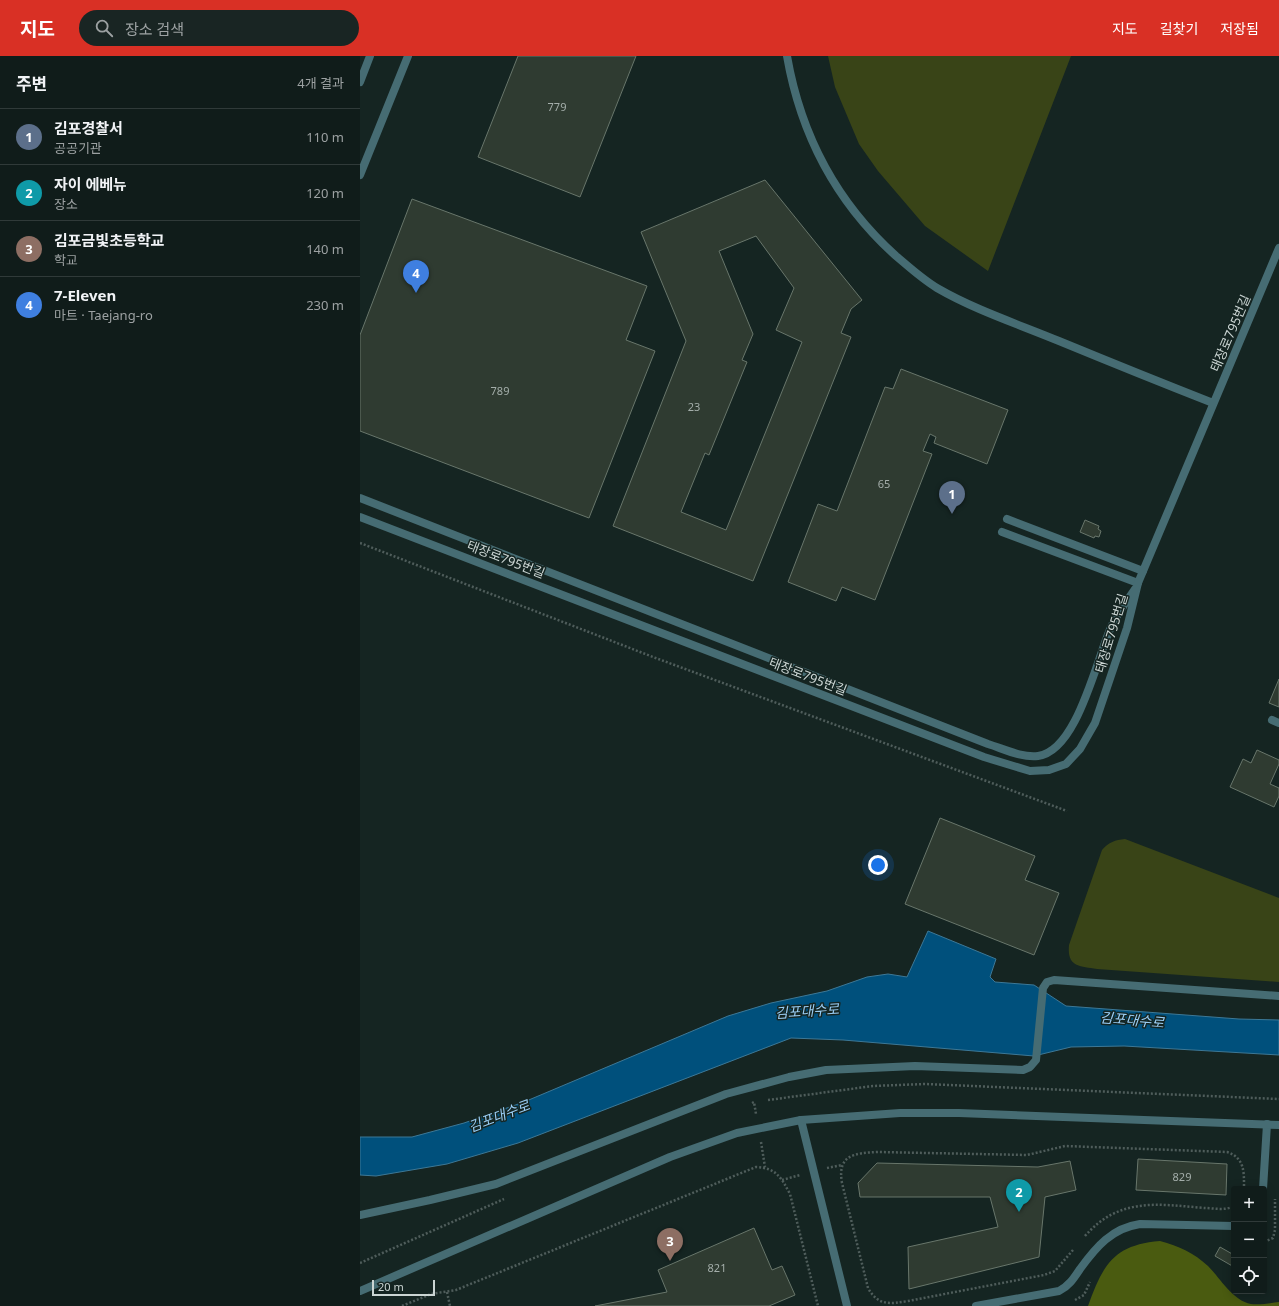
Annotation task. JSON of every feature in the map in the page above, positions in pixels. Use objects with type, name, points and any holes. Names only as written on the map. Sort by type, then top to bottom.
[{"type":"street","points":[[360,82],[370,56]]},
{"type":"street","points":[[360,175],[408,56]]},
{"type":"street","points":[[787,56],[792,89],[805,127],[821,163],[849,206],[882,243],[918,275],[936,288],[974,307],[1213,403]]},
{"type":"street","name":"태장로795번길","points":[[360,517],[984,757],[1030,772],[1048,770],[1066,764],[1080,749],[1095,723],[1127,628],[1138,584],[1143,571],[1279,248]]},
{"type":"street","name":"태장로795번길","points":[[360,498],[988,744],[1023,755],[1039,756],[1054,750],[1077,719],[1112,625],[1138,584]]},
{"type":"street","points":[[1007,519],[1143,571]]},
{"type":"street","points":[[1002,532],[1138,584]]},
{"type":"street","points":[[360,1215],[496,1184],[726,1094],[790,1077],[826,1070],[915,1066],[1022,1070],[1030,1067],[1036,1060],[1043,988],[1047,982],[1054,980],[1279,996]]},
{"type":"street","points":[[360,1291],[714,1140],[759,1128],[801,1120],[900,1113],[959,1113],[1279,1125]]},
{"type":"street","points":[[801,1120],[847,1306]]},
{"type":"street","points":[[1263,1186],[1267,1124]]},
{"type":"street","points":[[976,1306],[1059,1291],[1067,1287],[1092,1252],[1104,1239],[1128,1225],[1231,1226]]},
{"type":"path","points":[[360,543],[653,657],[1067,811]]},
{"type":"path","points":[[767,1100],[794,1095],[873,1086],[925,1084],[1279,1099]]},
{"type":"path","points":[[748,1104],[760,1101]]},
{"type":"path","points":[[754,1102],[765,1167]]},
{"type":"path","points":[[1074,1249],[1062,1264],[1054,1271],[1044,1275],[908,1301],[891,1303],[881,1302],[873,1296],[868,1288],[840,1174],[842,1165],[847,1158],[858,1153],[878,1152],[1027,1155],[1065,1146],[1227,1152],[1235,1154],[1242,1161],[1244,1186]]},
{"type":"path","points":[[402,1306],[431,1294],[456,1290],[744,1170],[756,1167],[765,1167],[775,1172],[782,1180],[790,1194],[818,1306]]},
{"type":"path","points":[[1267,1241],[1273,1238],[1275,1230],[1275,1195]]},
{"type":"path","points":[[360,1263],[509,1196]]},
{"type":"path","points":[[1084,1238],[1103,1218],[1120,1210],[1140,1205],[1159,1204],[1221,1209],[1231,1207]]},
{"type":"path","points":[[1069,1302],[1084,1295],[1091,1282]]},
{"type":"path","points":[[447,1292],[450,1306]]},
{"type":"green space","points":[[828,56],[1071,56],[988,271],[925,226],[878,171],[859,144],[835,87]]},
{"type":"green space","points":[[1125,839],[1279,898],[1279,982],[1097,969],[1080,966],[1072,961],[1070,958],[1069,945],[1102,850],[1112,842]]},
{"type":"green space","points":[[1160,1241],[1174,1245],[1192,1254],[1208,1266],[1231,1294],[1244,1302],[1251,1304],[1265,1304],[1279,1302],[1279,1306],[1088,1306],[1099,1279],[1105,1268],[1112,1260],[1131,1247],[1144,1243]]},
{"type":"water","name":"김포대수로","points":[[928,931],[996,959],[990,977],[995,982],[1034,985],[1066,1006],[1239,1019],[1279,1020],[1279,1055],[1124,1046],[1071,1047],[1034,1056],[843,1040],[791,1038],[518,1143],[447,1164],[376,1176],[360,1175],[360,1137],[412,1137],[464,1123],[524,1102],[728,1016],[771,1003],[827,991],[867,977],[888,974],[907,977]]},
{"type":"building","points":[[518,56],[636,56],[580,197],[478,157]]},
{"type":"building","points":[[765,180],[862,300],[851,309],[841,333],[851,337],[753,581],[613,526],[686,341],[641,232]],"holes":[[[756,236],[794,288],[776,330],[802,342],[726,530],[681,512],[705,453],[709,455],[747,362],[742,360],[753,334],[719,251]]]},
{"type":"building","points":[[412,199],[647,286],[626,340],[655,351],[589,518],[360,431],[360,335]]},
{"type":"building","points":[[901,369],[1008,410],[987,464],[934,443],[936,437],[930,434],[923,451],[932,454],[875,600],[842,587],[836,601],[788,582],[818,504],[837,511],[885,387],[893,389]]},
{"type":"building","points":[[1085,520],[1099,526],[1098,529],[1101,531],[1099,537],[1095,536],[1094,538],[1080,532]]},
{"type":"building","points":[[1279,679],[1279,707],[1269,703]]},
{"type":"building","points":[[1257,750],[1279,760],[1279,764],[1270,784],[1279,788],[1279,796],[1274,807],[1230,787],[1243,759],[1251,763]]},
{"type":"building","points":[[940,818],[1035,856],[1025,880],[1059,893],[1034,955],[905,904]]},
{"type":"building","points":[[1138,1159],[1227,1164],[1226,1195],[1136,1190]]},
{"type":"building","points":[[1070,1161],[1076,1190],[1045,1197],[1039,1257],[909,1289],[908,1247],[998,1227],[990,1197],[860,1197],[858,1183],[877,1163],[1038,1167]]},
{"type":"building","points":[[754,1228],[772,1270],[782,1266],[795,1295],[769,1306],[595,1306],[667,1292],[658,1270]]},
{"type":"building","points":[[1220,1247],[1231,1253],[1231,1265],[1215,1256]]},
{"type":"place","name":"7-Eleven","points":[[416,293]]},
{"type":"place","name":"김포경찰서","points":[[952,514]]},
{"type":"place","name":"자이 에베뉴","points":[[1019,1212]]},
{"type":"place","name":"김포금빛초등학교","points":[[670,1261]]}]
